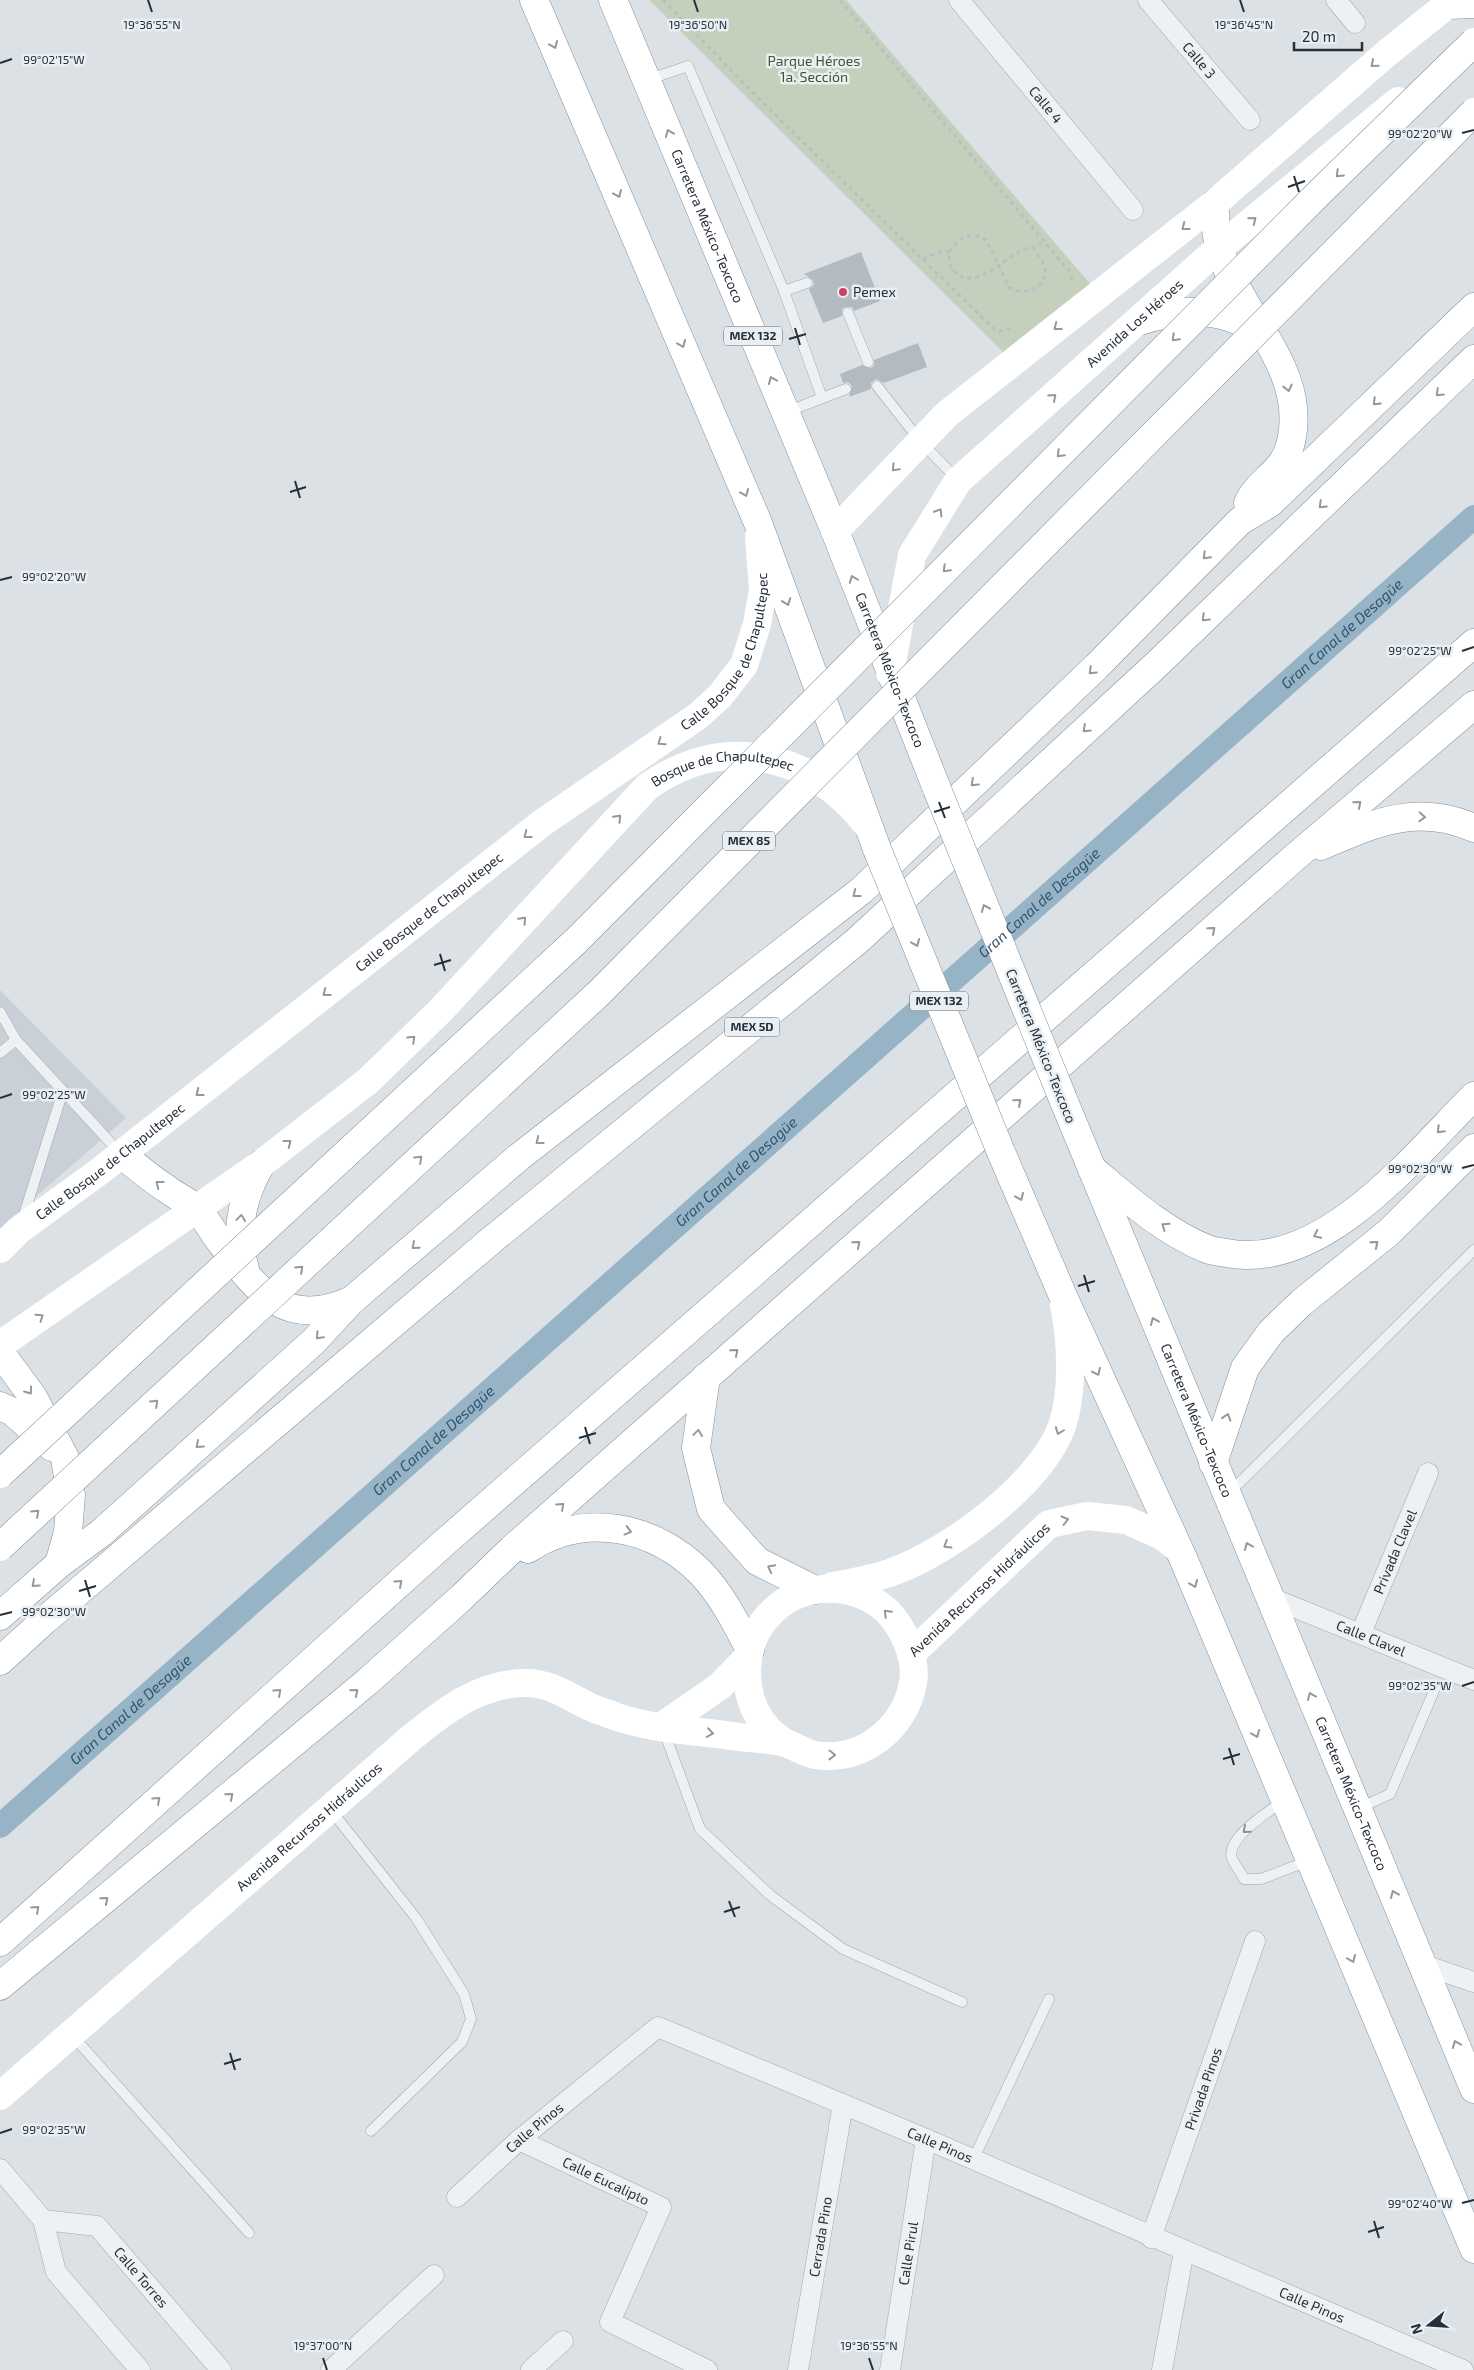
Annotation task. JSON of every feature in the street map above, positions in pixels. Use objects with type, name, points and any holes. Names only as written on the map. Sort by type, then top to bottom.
[{"type":"main road","name":"MEX 132","points":[[534,0],[758,523],[873,838],[1001,1152],[1063,1296]]},
{"type":"main road","name":"Carretera México-Texcoco","points":[[614,0],[834,531],[1090,1166],[1474,2089]]},
{"type":"main road","points":[[834,531],[947,414],[1215,203],[1387,53],[1450,2],[1474,4]]},
{"type":"main road","points":[[0,1474],[576,941],[1320,192],[1474,40]]},
{"type":"main road","name":"Avenida Los Héroes","points":[[890,673],[912,555],[958,481],[1140,321],[1219,248],[1474,40]]},
{"type":"main road","name":"MEX 85","points":[[0,1546],[599,993],[1474,112]]},
{"type":"main road","points":[[1215,203],[1219,248],[1226,268],[1279,358],[1285,375],[1292,411],[1292,431],[1289,450],[1281,464],[1252,493],[1240,521]]},
{"type":"main road","points":[[0,1616],[58,1564],[101,1533],[306,1349],[352,1300],[519,1157],[862,890],[1096,667],[1240,521],[1270,503],[1474,307]]},
{"type":"main road","points":[[1140,321],[1176,311],[1214,313],[1244,324],[1258,332],[1270,343]]},
{"type":"main road","name":"MEX 5D","points":[[0,1661],[52,1614],[488,1242],[857,942],[1156,665],[1474,359]]},
{"type":"main road","name":"Calle Bosque de Chapultepec","points":[[10,1240],[542,823],[698,716],[720,696],[744,665],[757,624],[763,590],[758,523]]},
{"type":"main road","points":[[0,1942],[445,1542],[1474,643]]},
{"type":"main road","points":[[0,1986],[367,1682],[461,1598],[512,1548],[1294,858],[1474,705]]},
{"type":"main road","name":"Bosque de Chapultepec","points":[[261,1164],[368,1081],[441,1010],[648,787],[681,766],[718,756],[756,757],[794,767],[812,775],[836,792],[857,812],[873,838]]},
{"type":"main road","points":[[1294,858],[1371,824],[1418,815],[1457,821],[1474,828]]},
{"type":"main road","points":[[1090,1166],[1170,1230],[1209,1250],[1249,1256],[1291,1248],[1332,1228],[1368,1202],[1474,1096]]},
{"type":"main road","points":[[1213,1463],[1245,1368],[1271,1332],[1301,1303],[1388,1233],[1474,1148]]},
{"type":"main road","points":[[121,1154],[196,1209],[250,1282],[273,1301],[300,1310],[327,1309],[352,1300]]},
{"type":"main road","points":[[250,1282],[241,1252],[241,1219],[244,1200],[261,1164]]},
{"type":"main road","points":[[0,1345],[261,1164]]},
{"type":"main road","points":[[1063,1296],[1178,1548],[1474,2249]]},
{"type":"main road","points":[[785,1743],[768,1729],[755,1709],[746,1682],[749,1654],[759,1628],[772,1611],[794,1596],[892,1573],[946,1546],[995,1510],[1038,1466],[1056,1440],[1065,1412],[1069,1345],[1063,1296]]},
{"type":"main road","points":[[0,1352],[33,1398],[65,1458],[71,1495],[68,1532],[58,1564]]},
{"type":"main road","points":[[706,1377],[696,1448],[711,1509],[757,1560],[818,1589],[845,1590],[868,1598],[888,1612],[903,1632],[911,1654]]},
{"type":"main road","points":[[0,1406],[13,1412],[65,1458]]},
{"type":"main road","name":"Avenida Recursos Hidráulicos","points":[[0,2096],[435,1718],[471,1696],[501,1685],[527,1682],[556,1689],[592,1708],[623,1719],[785,1743],[815,1755],[842,1755],[868,1747],[890,1731],[905,1708],[914,1681],[911,1654],[1049,1524],[1087,1516],[1107,1516],[1145,1527],[1162,1536],[1178,1548]]},
{"type":"main road","points":[[461,1598],[524,1552],[554,1534],[584,1527],[613,1528],[649,1538],[686,1560],[702,1574],[726,1604],[749,1654]]},
{"type":"main road","points":[[662,1726],[720,1686],[749,1654]]},
{"type":"main road","points":[[1410,2095],[1423,2104],[1437,2122],[1474,2203]]},
{"type":"street","name":"Calle 4","points":[[959,0],[1133,210]]},
{"type":"street","name":"Calle 3","points":[[1148,0],[1250,120]]},
{"type":"street","points":[[1336,0],[1355,23]]},
{"type":"street","name":"Privada Clavel","points":[[1361,1633],[1428,1472]]},
{"type":"street","name":"Calle Clavel","points":[[1269,1597],[1474,1680]]},
{"type":"street","name":"Privada Pinos","points":[[1151,2238],[1255,1941]]},
{"type":"street","points":[[1424,1965],[1474,1982]]},
{"type":"street","name":"Calle Pinos","points":[[458,2197],[520,2140],[658,2027],[926,2139],[1151,2238],[1463,2370]]},
{"type":"street","name":"Cerrada Pino","points":[[798,2370],[843,2104]]},
{"type":"street","name":"Calle Pirul","points":[[890,2370],[926,2139]]},
{"type":"street","name":"Calle Eucalipto","points":[[520,2140],[661,2207],[610,2322],[707,2370]]},
{"type":"street","points":[[0,2169],[43,2220],[56,2272],[140,2370]]},
{"type":"street","name":"Calle Torres","points":[[43,2220],[97,2226],[220,2370]]},
{"type":"street","points":[[1162,2370],[1188,2253]]},
{"type":"street","points":[[1169,2370],[1188,2253]]},
{"type":"street","points":[[331,2370],[434,2275]]},
{"type":"street","points":[[531,2370],[564,2341]]},
{"type":"lane","points":[[647,80],[688,66],[784,292],[822,398]]},
{"type":"lane","points":[[784,292],[807,283]]},
{"type":"lane","points":[[848,313],[868,362]]},
{"type":"lane","points":[[877,386],[921,442],[958,481]]},
{"type":"lane","points":[[785,412],[846,388]]},
{"type":"lane","points":[[0,1012],[16,1040],[121,1154]]},
{"type":"lane","points":[[0,1053],[16,1040]]},
{"type":"lane","points":[[10,1240],[63,1090]]},
{"type":"lane","points":[[1227,1495],[1474,1250]]},
{"type":"lane","points":[[1359,1809],[1390,1794],[1436,1686]]},
{"type":"lane","points":[[662,1726],[700,1828],[770,1895],[843,1949],[962,2002]]},
{"type":"lane","points":[[1284,1800],[1240,1834],[1232,1845],[1232,1858],[1244,1878],[1261,1880],[1310,1860]]},
{"type":"lane","points":[[330,1808],[416,1918],[464,1994],[471,2018],[462,2042],[371,2131]]},
{"type":"lane","points":[[973,2160],[1049,1999]]},
{"type":"lane","points":[[71,2033],[249,2233]]},
{"type":"path","points":[[663,0],[757,97],[994,329],[999,331],[1010,330],[1018,324]]},
{"type":"path","points":[[840,0],[1070,272],[1073,282],[1071,288]]},
{"type":"path","points":[[1034,249],[1043,263],[1045,272],[1042,282],[1035,290],[1025,293],[1016,292],[1009,287],[998,264],[986,240],[980,236],[961,238],[954,244],[949,260],[952,269],[958,275],[969,279],[978,277],[998,264],[1017,252],[1034,249],[1044,241]]},
{"type":"path","points":[[923,259],[940,252],[950,252]]},
{"type":"shaded area","points":[[0,990],[126,1118],[0,1228]]},
{"type":"green space","name":"Parque Héroes 1a. Sección","points":[[649,0],[846,0],[1092,286],[1005,354]]},
{"type":"building","name":"Pemex","points":[[861,252],[880,301],[854,311],[852,307],[846,307],[842,309],[842,316],[823,323],[809,289],[814,285],[813,280],[804,274]]},
{"type":"building","points":[[918,343],[927,367],[884,383],[876,379],[871,383],[871,389],[849,397],[852,386],[848,382],[843,383],[840,374],[862,365],[870,368],[874,366],[874,360]]},
{"type":"waterway","name":"Gran Canal de Desagüe","points":[[0,1826],[1474,517]]},
{"type":"place","name":"Pemex","points":[[843,292]]}]
